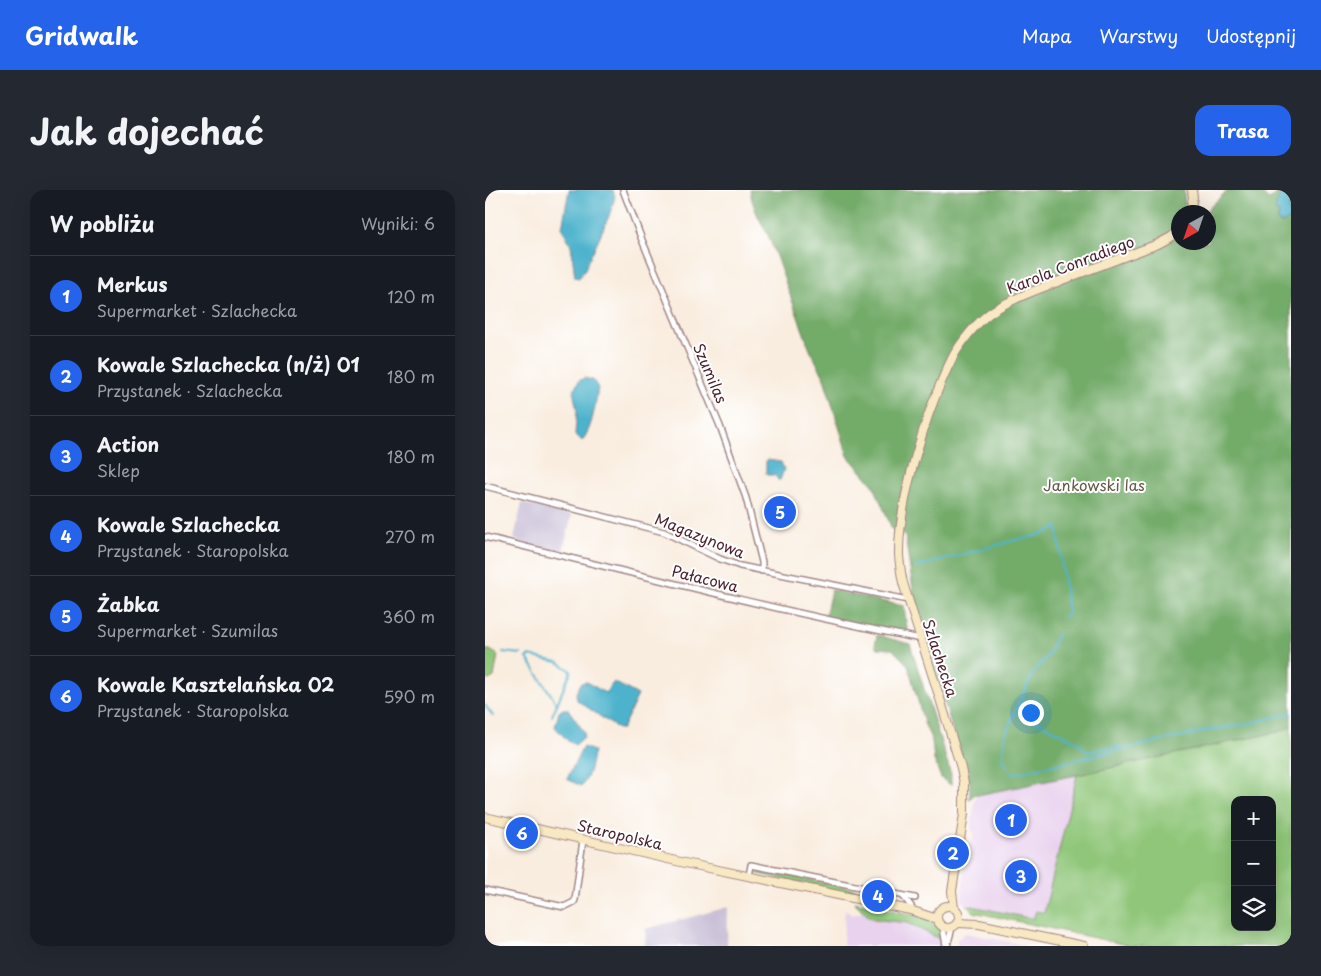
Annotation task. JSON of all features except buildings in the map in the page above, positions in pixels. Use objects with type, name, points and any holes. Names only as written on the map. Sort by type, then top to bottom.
[{"type":"street","name":"Szumilas","points":[[623,190],[720,426],[746,498],[763,562],[762,571]]},
{"type":"street","points":[[1192,190],[1192,205]]},
{"type":"street","name":"Karola Conradiego","points":[[922,434],[934,399],[949,365],[970,332],[985,317],[1023,295],[1158,244],[1171,237]]},
{"type":"street","name":"Szlachecka","points":[[922,434],[905,502],[900,538],[900,566],[908,600],[941,702],[964,784],[964,814],[952,892],[954,908]]},
{"type":"street","name":"Magazynowa","points":[[485,486],[665,532],[720,559],[740,566],[908,600]]},
{"type":"street","name":"Pałacowa","points":[[485,537],[767,606],[920,638]]},
{"type":"street","name":"Staropolska","points":[[485,816],[685,863],[910,910],[940,912]]},
{"type":"street","points":[[485,890],[567,906],[575,900],[583,840]]},
{"type":"street","points":[[749,876],[751,865],[915,898]]},
{"type":"street","name":"Szlachecka","points":[[940,912],[952,892]]},
{"type":"street","points":[[903,896],[911,906],[910,910]]},
{"type":"street","points":[[979,924],[955,926],[949,929],[943,927],[938,922],[940,912],[954,908],[959,914],[979,924],[1084,946]]},
{"type":"street","points":[[946,946],[959,914]]},
{"type":"street","points":[[943,927],[946,946]]},
{"type":"shaded area","points":[[522,503],[572,515],[562,554],[518,542],[514,538]]},
{"type":"shaded area","points":[[1077,775],[1044,913],[1034,919],[967,905],[961,899],[968,846],[972,842],[974,834],[971,829],[975,798],[978,795]]},
{"type":"shaded area","points":[[728,907],[727,946],[645,946],[646,929]]},
{"type":"shaded area","points":[[845,909],[852,915],[866,911],[920,923],[936,935],[940,946],[843,946]]},
{"type":"shaded area","points":[[966,933],[1029,946],[957,946],[957,939]]},
{"type":"green space","name":"Jankowski las","points":[[750,190],[1184,190],[1185,205],[1171,205],[1171,250],[1216,250],[1216,205],[1212,205],[1228,190],[1259,190],[1269,200],[1280,190],[1291,190],[1291,726],[1281,731],[1077,775],[978,795],[975,794],[969,800],[970,784],[917,616],[905,536],[892,529],[874,486],[848,456],[823,375],[810,350],[769,237]]},
{"type":"green space","points":[[831,590],[904,606],[909,636],[825,617]]},
{"type":"green space","points":[[877,635],[910,644],[951,774],[951,785],[941,778],[934,760],[932,741],[924,723],[908,665],[892,649],[877,648],[875,645]]},
{"type":"green space","points":[[485,650],[490,650],[498,655],[494,677],[489,680],[485,679]]},
{"type":"green space","points":[[1291,726],[1291,946],[1132,946],[974,912],[967,905],[1033,919],[1036,911],[1044,913],[1077,775],[1281,731]]},
{"type":"green space","points":[[755,868],[903,899],[908,905],[894,903],[882,897],[865,893],[852,894],[758,874],[754,871]]},
{"type":"green space","points":[[854,902],[928,919],[938,928],[942,946],[940,946],[938,938],[907,923],[874,919],[868,916]]},
{"type":"water","points":[[569,190],[613,190],[615,197],[609,216],[579,278],[575,277],[571,245],[562,228]]},
{"type":"water","points":[[1285,190],[1291,190],[1291,194],[1289,220],[1283,223],[1278,222],[1279,212],[1275,211],[1279,197]]},
{"type":"water","points":[[584,378],[593,380],[598,388],[591,423],[582,441],[575,434],[577,410],[573,391],[579,381]]},
{"type":"water","points":[[766,461],[781,462],[784,469],[780,480],[775,475],[767,475]]},
{"type":"water","points":[[587,682],[605,693],[614,682],[638,695],[622,729],[618,729],[577,700],[576,693],[581,683]]},
{"type":"water","points":[[563,709],[568,709],[584,732],[584,737],[575,745],[568,741],[555,727],[559,712]]},
{"type":"water","points":[[583,747],[594,751],[588,774],[581,786],[567,779]]},
{"type":"waterway","points":[[915,567],[1036,536],[1057,526],[1068,613],[1064,617]]},
{"type":"waterway","points":[[1007,766],[1002,758],[1006,732],[1033,673],[1048,655],[1058,634]]},
{"type":"waterway","points":[[503,652],[521,654]]},
{"type":"waterway","points":[[552,716],[571,671],[558,662],[529,656],[527,658],[557,704]]},
{"type":"waterway","points":[[485,705],[493,716]]},
{"type":"waterway","points":[[1018,708],[1029,717],[1079,743],[1087,752],[1118,746],[1121,750]]},
{"type":"waterway","points":[[1011,772],[1012,774],[1291,713]]},
{"type":"place","name":"Żabka","points":[[780,512]]},
{"type":"place","name":"Merkus","points":[[1011,820]]},
{"type":"place","name":"Kowale Kasztelańska 02","points":[[522,833]]},
{"type":"place","name":"Kowale Szlachecka (n/ż) 01","points":[[953,853]]},
{"type":"place","name":"Action","points":[[1021,876]]},
{"type":"place","name":"Kowale Szlachecka","points":[[878,896]]}]
